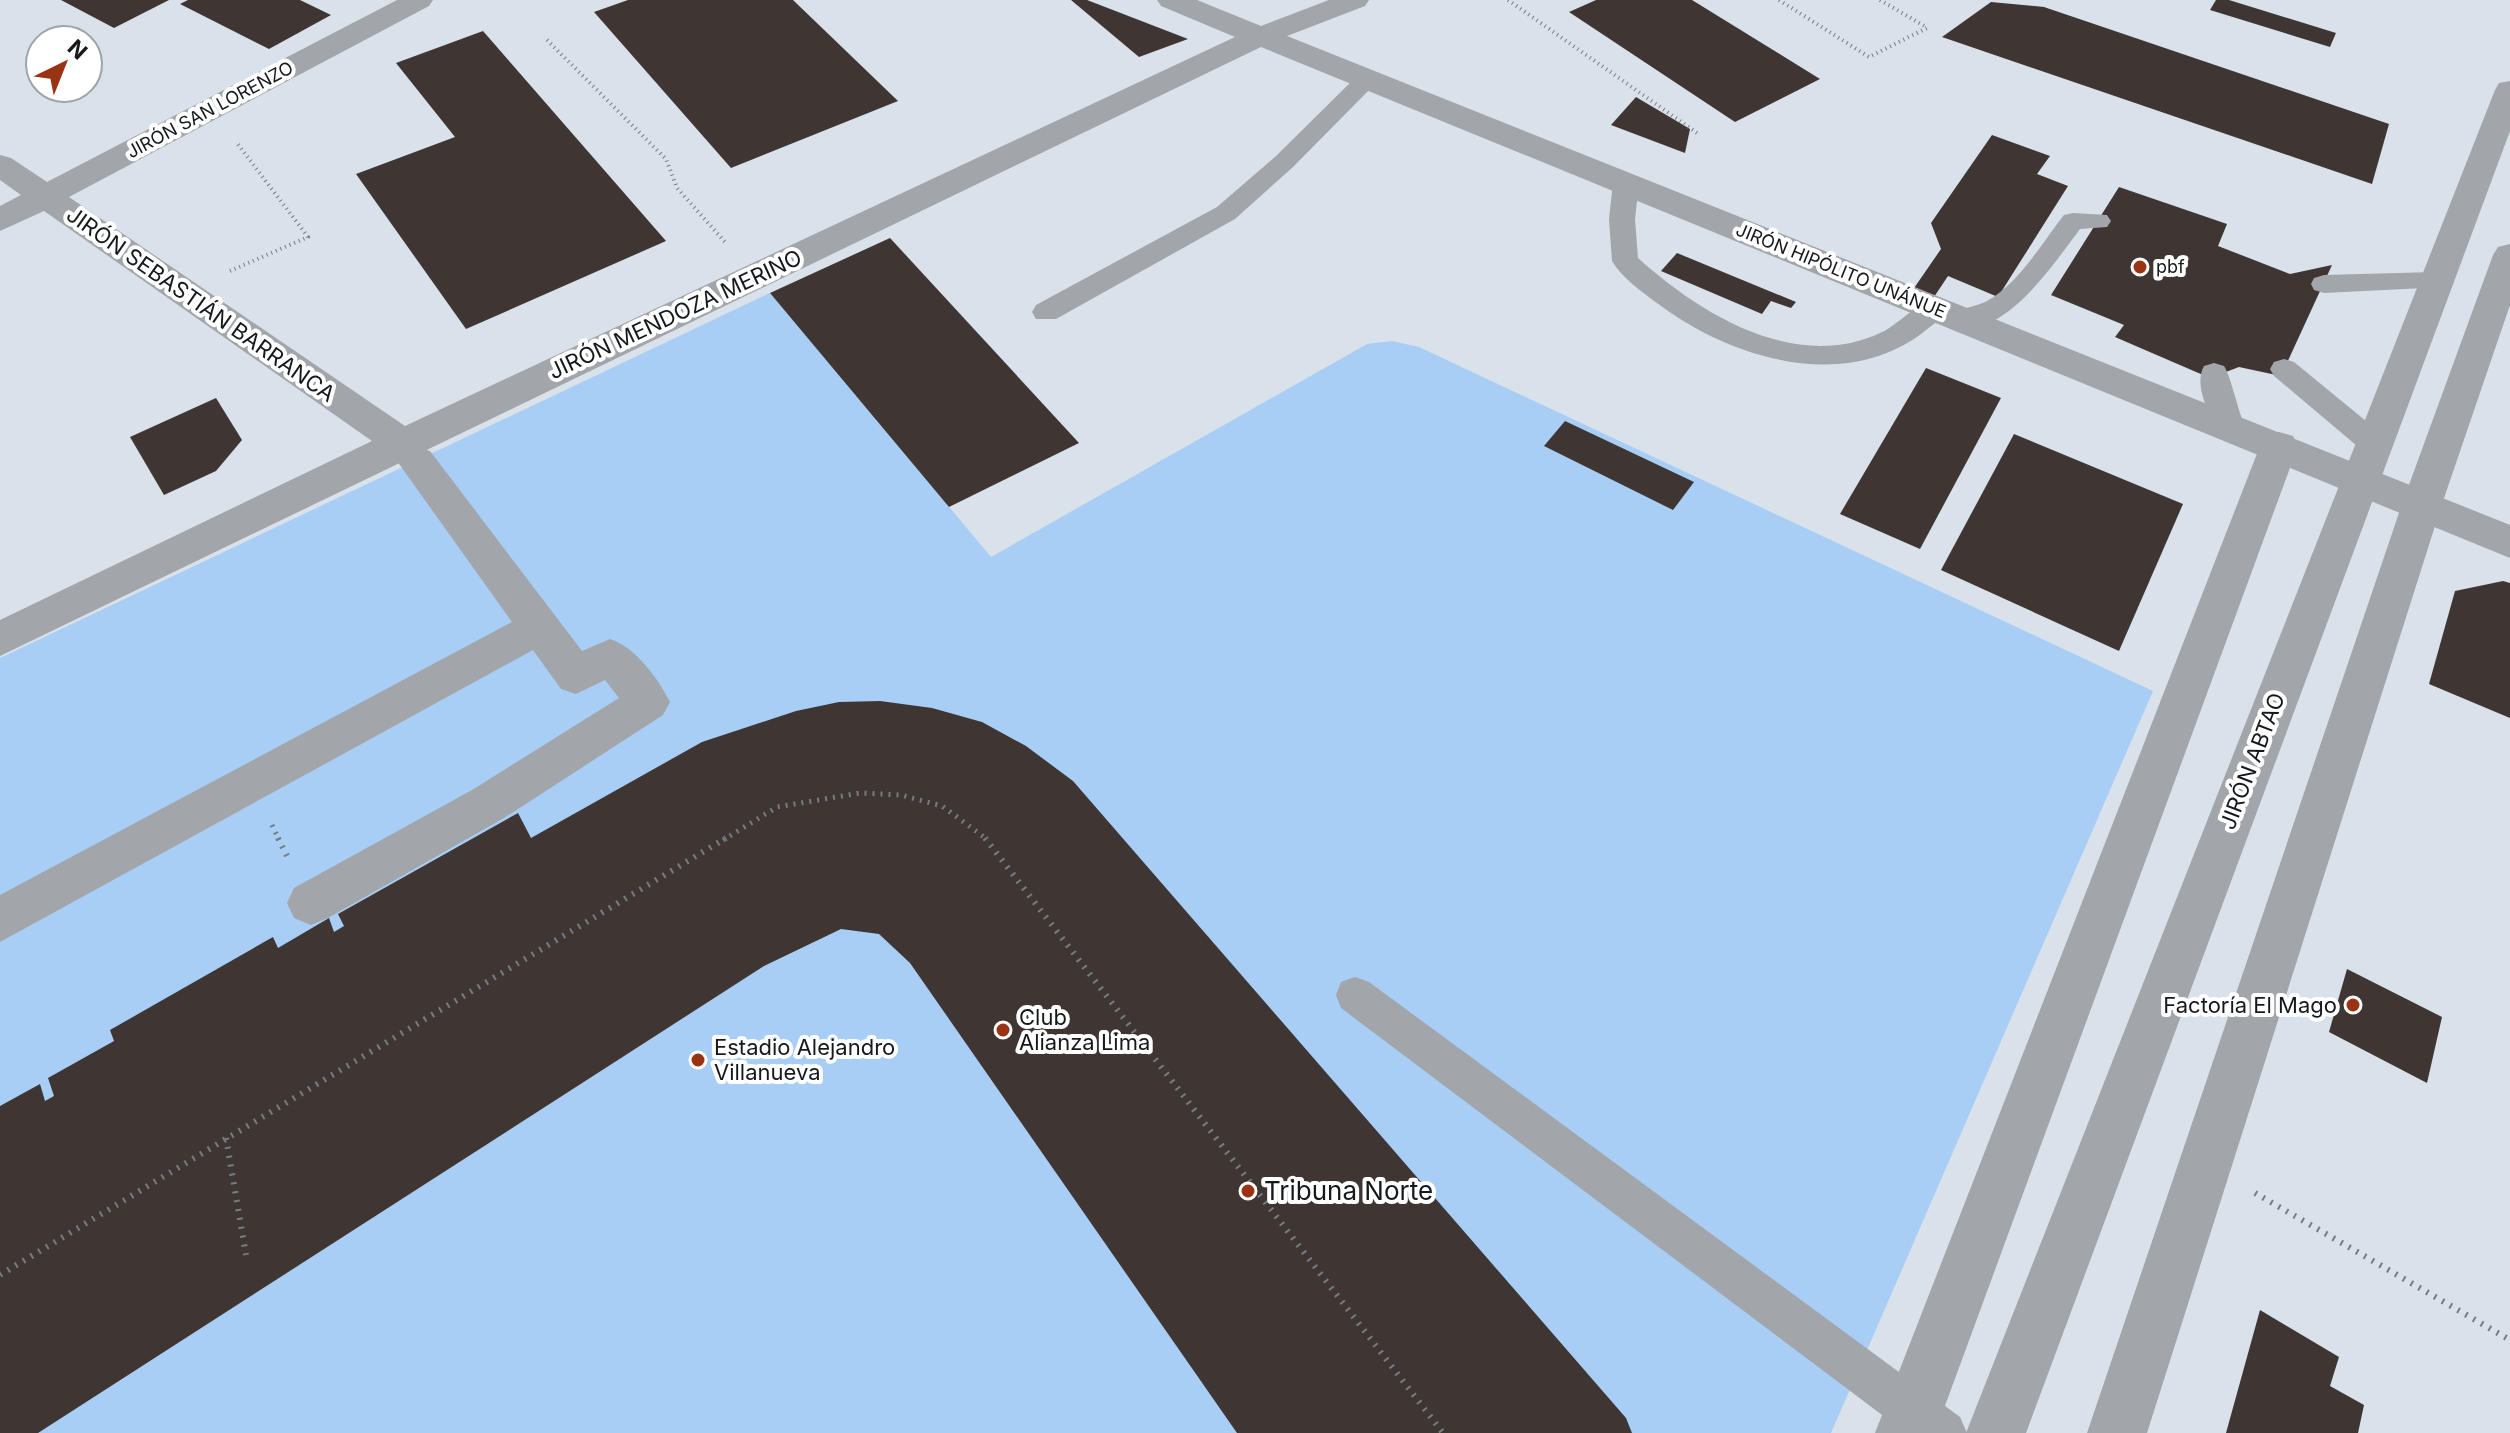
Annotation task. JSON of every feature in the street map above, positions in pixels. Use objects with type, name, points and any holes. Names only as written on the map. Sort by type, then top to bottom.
[{"type":"street","name":"JIRÓN SAN LORENZO","points":[[0,220],[419,0]]},
{"type":"street","name":"JIRÓN HIPÓLITO UNÁNUE","points":[[1171,0],[2279,446],[2367,461],[2422,504],[2510,542]]},
{"type":"street","name":"JIRÓN MENDOZA MERINO","points":[[0,639],[409,452],[755,276],[1261,36],[1355,0]]},
{"type":"street","name":"JIRÓN ABTAO","points":[[1996,1433],[2510,90]]},
{"type":"street","name":"JIRÓN SEBASTIÁN BARRANCA","points":[[0,165],[184,291],[409,452],[576,676],[610,656],[648,702],[488,804],[311,903]]},
{"type":"street","points":[[2117,1433],[2422,504],[2510,255]]},
{"type":"street","points":[[1921,1425],[2279,446]]},
{"type":"street","points":[[0,920],[539,627]]},
{"type":"lane","points":[[1046,312],[1226,213],[1284,162],[1367,79]]},
{"type":"lane","points":[[1626,183],[1622,219],[1625,261],[1669,299],[1752,343],[1782,351],[1837,354],[1878,345],[1948,314],[2009,299],[2073,221],[2098,221]]},
{"type":"lane","points":[[2033,272],[2061,280]]},
{"type":"lane","points":[[2324,284],[2435,281]]},
{"type":"lane","points":[[2284,369],[2367,461]]},
{"type":"lane","points":[[2214,373],[2215,388],[2230,427]]},
{"type":"lane","points":[[1355,995],[1921,1425]]},
{"type":"path","points":[[1508,0],[1700,135]]},
{"type":"path","points":[[1779,0],[1869,57],[1927,28],[1880,0]]},
{"type":"path","points":[[547,40],[666,159],[677,188],[755,276]]},
{"type":"path","points":[[184,291],[308,237],[237,143]]},
{"type":"path","points":[[267,777],[268,817],[311,903]]},
{"type":"path","points":[[0,1275],[777,807],[816,795],[887,792],[944,807],[987,839],[1443,1433]]},
{"type":"path","points":[[226,1138],[246,1255]]},
{"type":"path","points":[[2205,1164],[2510,1340]]},
{"type":"shaded area","name":"Club Alianza Lima","points":[[770,293],[991,557],[1367,344],[1392,341],[1419,347],[2153,691],[1831,1433],[0,1433],[0,658]]},
{"type":"building","points":[[61,0],[169,0],[114,28]]},
{"type":"building","points":[[188,0],[300,0],[331,15],[269,49],[180,4]]},
{"type":"building","points":[[628,0],[793,0],[898,101],[731,168],[594,12]]},
{"type":"building","points":[[1071,0],[1087,0],[1188,39],[1139,57]]},
{"type":"building","points":[[1596,0],[1692,0],[1820,79],[1735,122],[1569,12]]},
{"type":"building","points":[[2216,0],[2229,0],[2336,33],[2330,47],[2210,10]]},
{"type":"building","points":[[1991,2],[2044,7],[2389,124],[2372,184],[1942,37]]},
{"type":"building","points":[[483,31],[666,241],[466,329],[356,174],[455,137],[396,63]]},
{"type":"building","points":[[1636,97],[1690,129],[1685,153],[1611,125]]},
{"type":"building","points":[[1992,135],[2050,156],[2037,174],[2068,186],[1998,297],[1948,276],[1932,300],[1912,291],[1941,249],[1931,223]]},
{"type":"building","points":[[2119,187],[2227,224],[2218,246],[2290,274],[2332,265],[2281,376],[2239,367],[2210,378],[2115,337],[2124,325],[2051,295]]},
{"type":"building","points":[[890,238],[1079,443],[949,507],[770,293]]},
{"type":"building","points":[[1677,253],[1796,302],[1791,308],[1771,301],[1762,314],[1661,271]]},
{"type":"building","points":[[1926,368],[2001,398],[1920,549],[1840,514]]},
{"type":"building","points":[[216,398],[242,440],[216,471],[164,495],[130,437]]},
{"type":"building","points":[[1565,421],[1694,482],[1673,510],[1544,446]]},
{"type":"building","points":[[2014,434],[2183,504],[2119,651],[1941,570]]},
{"type":"building","points":[[2503,581],[2510,583],[2510,718],[2429,684],[2455,591]]},
{"type":"building","name":"Estadio Alejandro Villanueva","points":[[880,701],[932,708],[982,722],[1026,746],[1073,781],[1626,1418],[1632,1433],[1237,1433],[910,963],[879,934],[841,929],[764,966],[38,1433],[0,1433],[0,1106],[40,1084],[45,1101],[54,1096],[48,1078],[114,1041],[110,1030],[273,937],[278,948],[329,918],[334,932],[344,926],[338,914],[518,813],[531,838],[702,742],[796,711],[839,702]]},
{"type":"building","points":[[2347,969],[2442,1017],[2427,1083],[2329,1032]]},
{"type":"building","points":[[2260,1310],[2339,1357],[2330,1386],[2364,1405],[2358,1433],[2226,1433]]},
{"type":"place","name":"pbf","points":[[2140,267]]},
{"type":"place","name":"Factoría El Mago","points":[[2353,1005]]},
{"type":"place","name":"Club Alianza Lima","points":[[1003,1030]]},
{"type":"place","name":"Estadio Alejandro Villanueva","points":[[698,1060]]},
{"type":"place","name":"Tribuna Norte","points":[[1248,1191]]}]
